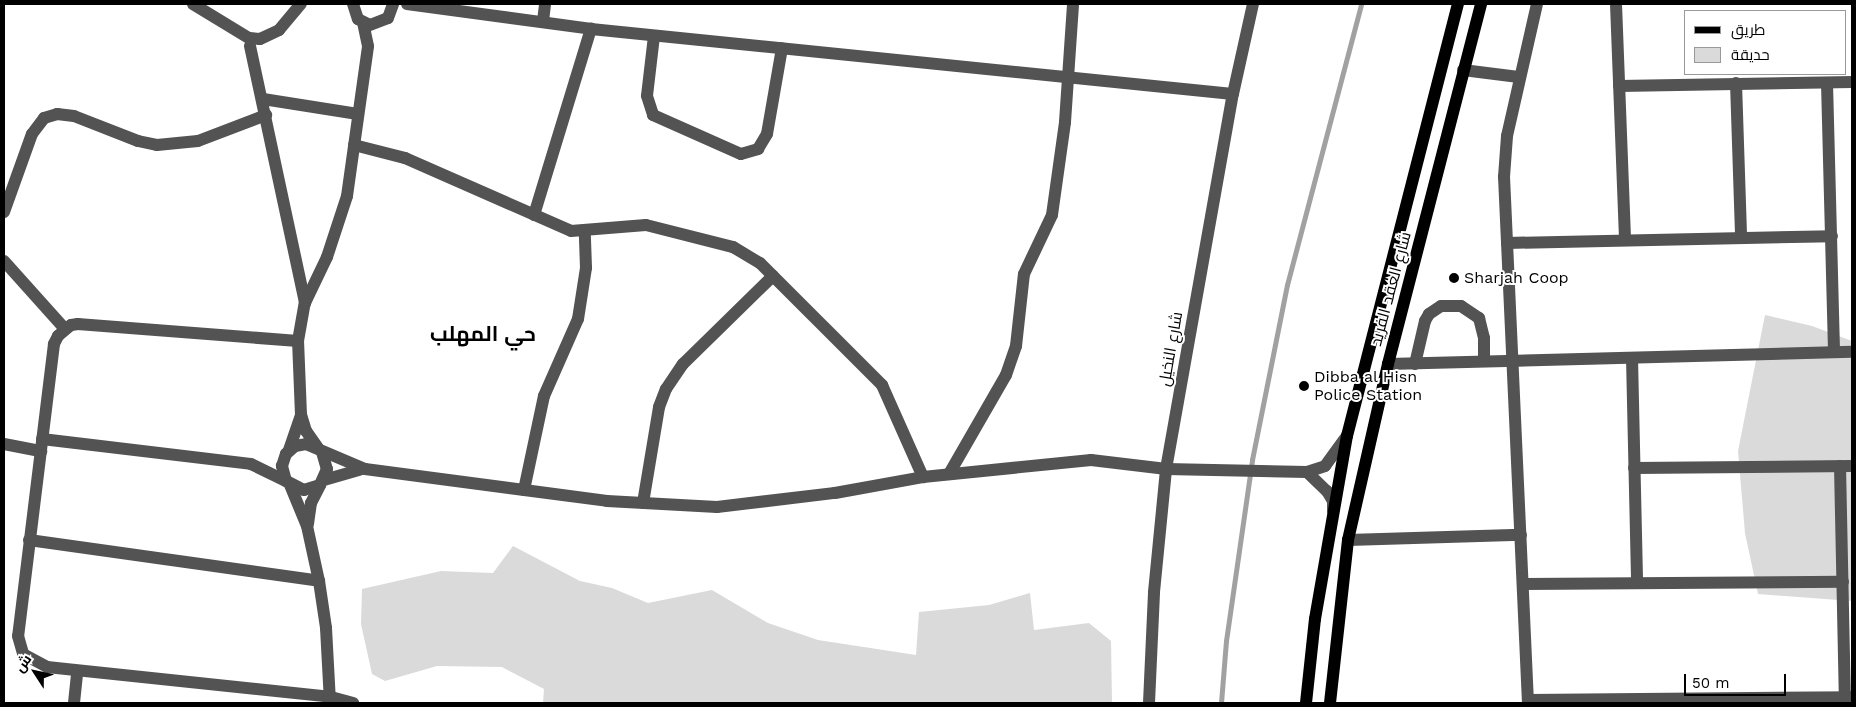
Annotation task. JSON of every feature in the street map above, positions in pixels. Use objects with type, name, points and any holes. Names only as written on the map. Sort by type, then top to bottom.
[{"type":"main road","name":"شارع العقد الفريد","points":[[1306,703],[1315,619],[1347,436],[1458,4]]},
{"type":"main road","name":"شارع العقد الفريد","points":[[1330,703],[1348,540],[1388,364],[1481,4]]},
{"type":"street","points":[[193,4],[248,38],[260,39],[279,30],[301,4]]},
{"type":"street","points":[[543,21],[545,4]]},
{"type":"street","points":[[949,474],[996,395],[1012,359],[1024,274],[1047,230],[1058,190],[1072,4]]},
{"type":"street","name":"شارع النخيل","points":[[1149,703],[1154,592],[1166,470],[1233,94],[1253,4]]},
{"type":"street","points":[[1537,4],[1519,77],[1504,162],[1528,702],[1849,697],[1843,582],[1846,466],[1634,468]]},
{"type":"street","points":[[1616,4],[1624,240]]},
{"type":"street","points":[[307,526],[311,503],[322,482],[327,463],[306,431],[301,415],[298,342],[305,303],[327,257],[347,196],[368,46],[364,23],[350,5]]},
{"type":"street","points":[[368,46],[392,8],[410,5],[654,36],[1233,94]]},
{"type":"street","points":[[364,23],[383,22]]},
{"type":"street","points":[[534,215],[591,29]]},
{"type":"street","points":[[654,36],[647,96],[653,114],[741,154],[758,149],[767,134],[782,48]]},
{"type":"street","points":[[250,46],[263,99],[305,303]]},
{"type":"street","points":[[1463,70],[1519,77]]},
{"type":"street","points":[[1619,86],[1852,82]]},
{"type":"street","points":[[1736,83],[1741,238]]},
{"type":"street","points":[[1827,83],[1834,352]]},
{"type":"street","points":[[263,99],[358,114]]},
{"type":"street","points":[[4,212],[32,134],[44,118],[57,114],[74,116],[157,145],[198,141],[266,115]]},
{"type":"street","points":[[354,145],[405,158],[571,231],[646,225],[714,240],[760,263],[882,385],[923,477]]},
{"type":"street","points":[[524,490],[544,396],[578,319],[586,268],[585,231]]},
{"type":"street","points":[[1507,243],[1832,236]]},
{"type":"street","points":[[4,262],[65,329]]},
{"type":"street","points":[[643,504],[659,407],[666,389],[683,364],[773,276]]},
{"type":"street","points":[[1415,364],[1425,321],[1429,314],[1441,306],[1461,306],[1479,318],[1484,338],[1484,361]]},
{"type":"street","points":[[298,342],[78,324],[65,329],[54,344],[18,636],[23,654],[37,664],[77,672],[353,703]]},
{"type":"street","points":[[1388,364],[1852,352]]},
{"type":"street","points":[[1632,358],[1636,583]]},
{"type":"street","points":[[301,415],[282,466],[307,526],[319,581],[326,628],[331,700]]},
{"type":"street","points":[[251,464],[306,444],[365,469],[643,504],[718,507],[835,493],[923,477],[1092,460],[1166,470],[1307,472],[1325,466],[1347,436]]},
{"type":"street","points":[[4,444],[41,445],[251,464],[304,490],[322,482],[365,469]]},
{"type":"street","points":[[1307,472],[1328,491],[1333,501],[1333,515]]},
{"type":"street","points":[[1348,540],[1521,535]]},
{"type":"street","points":[[29,540],[319,581]]},
{"type":"street","points":[[1524,584],[1843,582]]},
{"type":"street","points":[[74,703],[77,672]]},
{"type":"green space","points":[[1765,315],[1812,326],[1852,341],[1852,601],[1758,594],[1745,533],[1738,451]]},
{"type":"green space","points":[[513,546],[580,581],[612,588],[648,603],[712,590],[768,623],[818,640],[916,655],[919,612],[989,605],[1030,593],[1034,630],[1089,623],[1111,641],[1112,703],[543,703],[544,689],[502,667],[437,666],[385,681],[372,674],[361,624],[362,589],[441,571],[493,573]]},
{"type":"waterway","points":[[1221,703],[1226,641],[1252,460],[1287,285],[1361,4]]},
{"type":"place","name":"Sharjah Coop","points":[[1454,278]]},
{"type":"place","name":"Dibba al Hisn Police Station","points":[[1304,386]]},
{"type":"district","name":"حي المهلب","points":[[483,334]]}]
